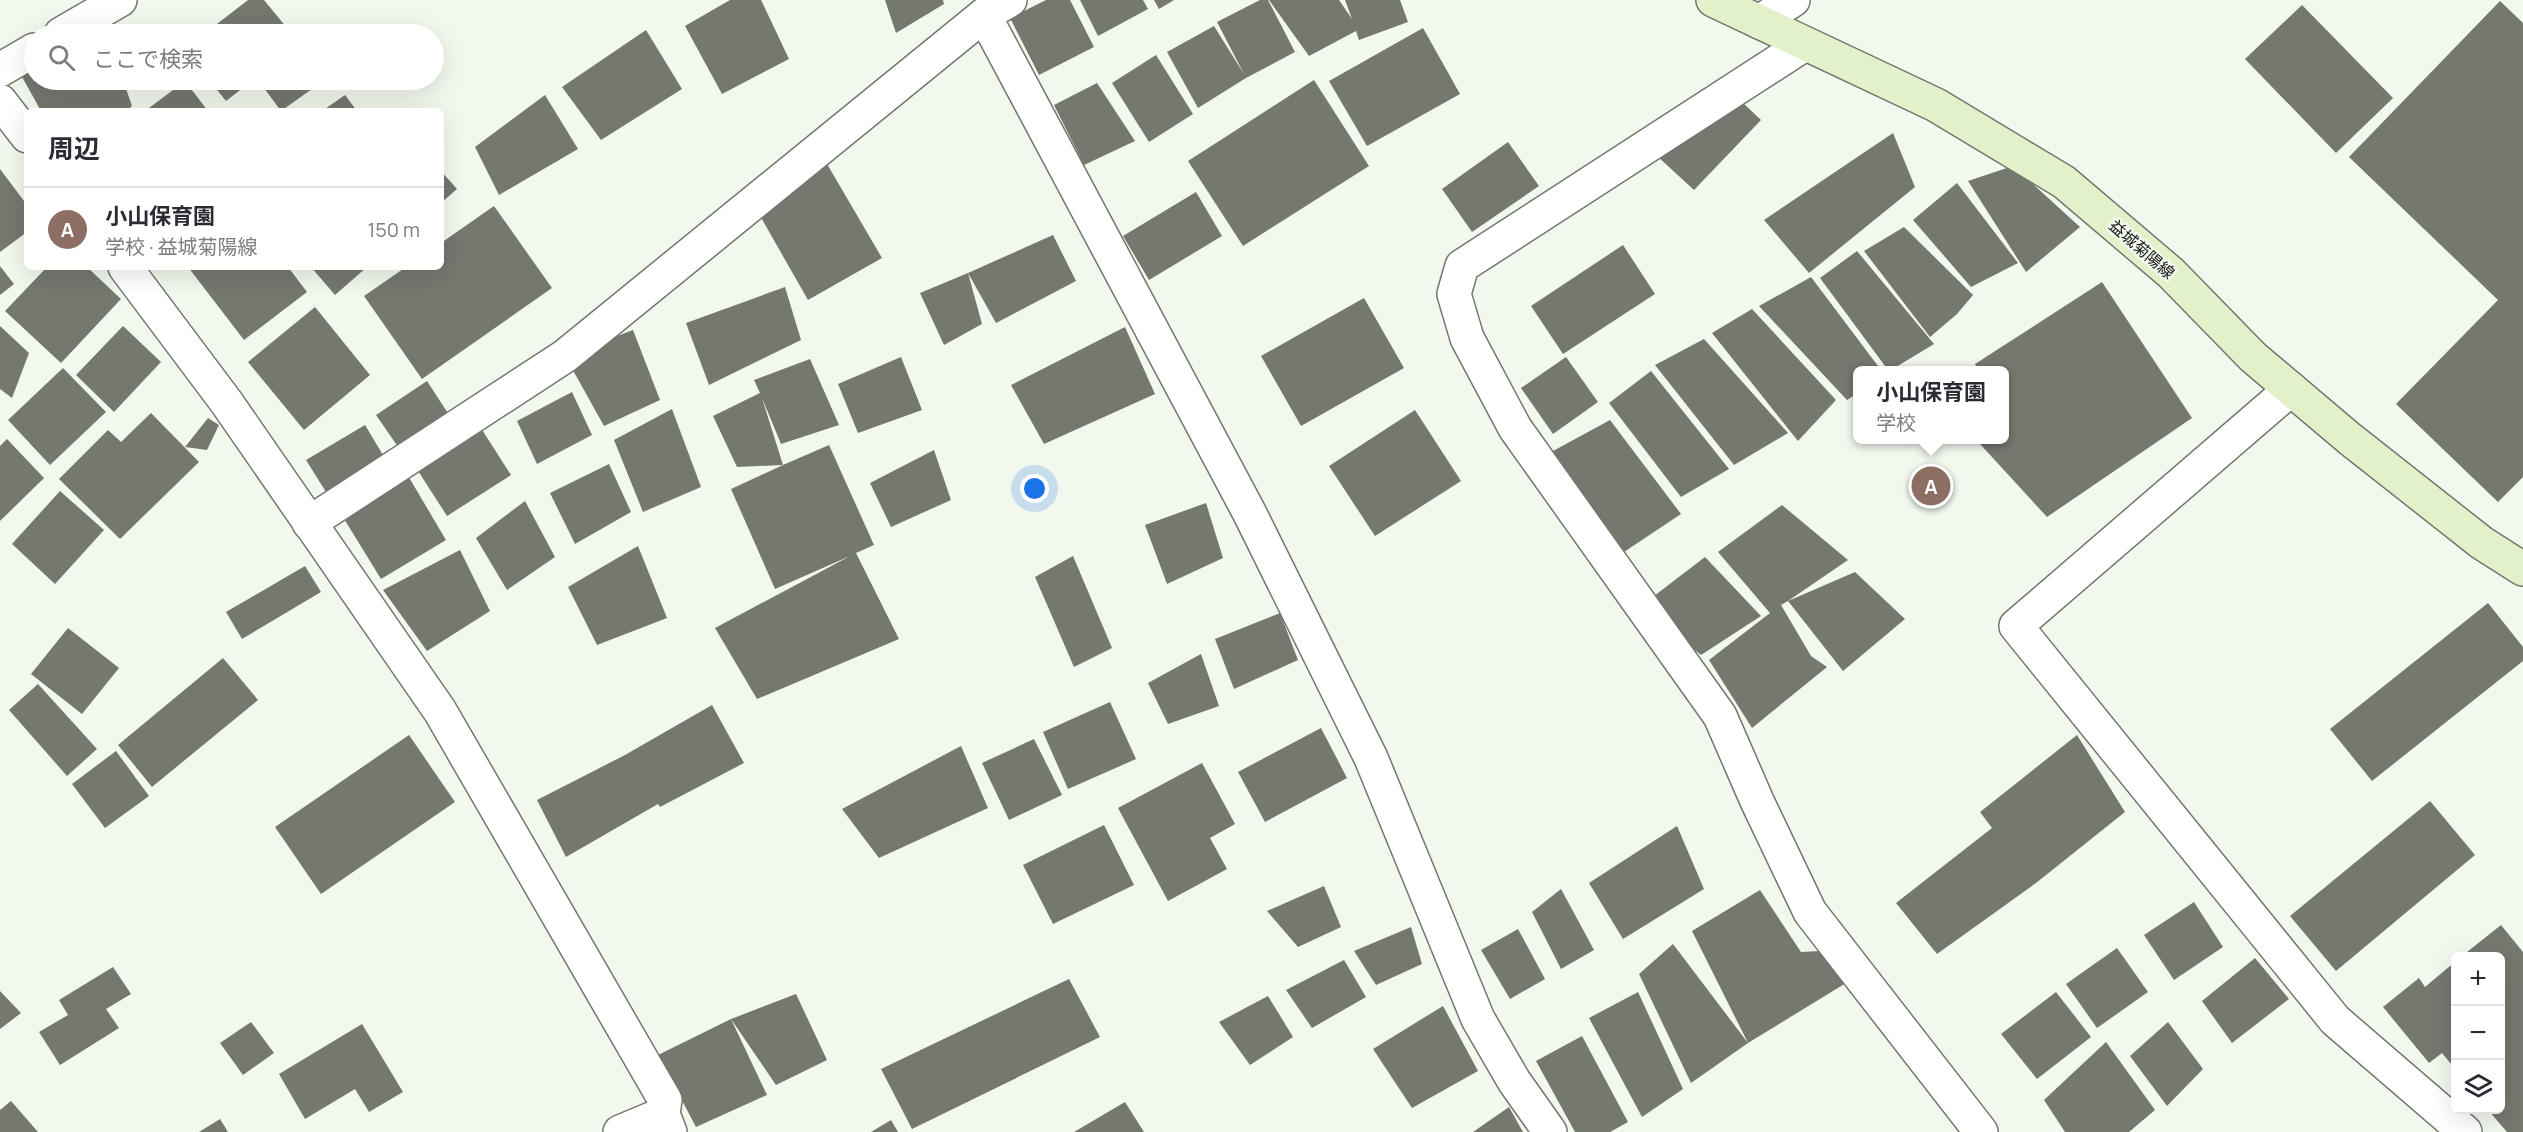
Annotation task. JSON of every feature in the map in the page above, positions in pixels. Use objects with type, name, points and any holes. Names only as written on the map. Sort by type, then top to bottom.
[{"type":"main road","name":"益城菊陽線","points":[[1713,0],[1936,105],[2064,182],[2171,273],[2253,357],[2482,543],[2523,569]]},
{"type":"street","points":[[78,24],[120,0]]},
{"type":"street","points":[[1759,22],[1793,0]]},
{"type":"street","points":[[309,523],[565,356],[997,8],[1371,758],[1478,1019],[1514,1081],[1550,1132]]},
{"type":"street","points":[[1805,44],[1462,266],[1454,294],[1467,338],[1515,428],[1720,716],[1757,801],[1810,912],[1981,1132]]},
{"type":"street","points":[[0,70],[24,56]]},
{"type":"street","points":[[0,101],[24,132]]},
{"type":"street","points":[[127,270],[227,403],[440,711],[665,1100],[666,1123],[620,1132]]},
{"type":"street","points":[[2292,389],[2016,626],[2335,1020],[2465,1132]]},
{"type":"building","points":[[248,0],[264,0],[284,24],[217,24]]},
{"type":"building","points":[[730,0],[761,0],[789,59],[722,94],[685,26]]},
{"type":"building","points":[[885,0],[943,0],[944,4],[896,33]]},
{"type":"building","points":[[1046,0],[1070,0],[1094,47],[1039,75],[1010,18]]},
{"type":"building","points":[[1080,0],[1143,0],[1148,9],[1098,36]]},
{"type":"building","points":[[1154,0],[1174,0],[1159,9]]},
{"type":"building","points":[[1260,0],[1268,0],[1295,52],[1246,78],[1198,108],[1167,52],[1214,26],[1244,74],[1217,22]]},
{"type":"building","points":[[1269,0],[1339,0],[1352,19],[1345,0],[1400,0],[1408,22],[1359,40],[1356,31],[1309,56]]},
{"type":"building","points":[[2500,1],[2523,23],[2523,477],[2498,502],[2396,404],[2498,300],[2349,157]]},
{"type":"building","points":[[2302,5],[2393,98],[2336,153],[2245,59]]},
{"type":"building","points":[[1423,28],[1460,94],[1367,146],[1329,81]]},
{"type":"building","points":[[646,30],[682,89],[601,140],[562,87]]},
{"type":"building","points":[[1156,55],[1193,114],[1149,142],[1112,83]]},
{"type":"building","points":[[1314,80],[1369,166],[1243,246],[1188,161]]},
{"type":"building","points":[[1097,83],[1135,141],[1084,165],[1054,105]]},
{"type":"building","points":[[1723,84],[1761,120],[1694,190],[1656,155]]},
{"type":"building","points":[[29,90],[126,90],[132,106],[130,108],[39,108]]},
{"type":"building","points":[[173,90],[192,90],[206,108],[149,108]]},
{"type":"building","points":[[217,90],[240,90],[226,101]]},
{"type":"building","points":[[265,90],[311,90],[285,108],[279,108]]},
{"type":"building","points":[[345,95],[355,108],[326,108]]},
{"type":"building","points":[[545,95],[578,149],[499,195],[475,147]]},
{"type":"building","points":[[1893,133],[1915,187],[1809,273],[1764,220]]},
{"type":"building","points":[[1508,142],[1539,186],[1472,232],[1442,189]]},
{"type":"building","points":[[820,152],[882,258],[808,300],[747,193]]},
{"type":"building","points":[[2013,166],[2080,227],[2026,272],[1968,181]]},
{"type":"building","points":[[0,169],[24,201],[24,234],[0,252]]},
{"type":"building","points":[[444,174],[457,189],[444,200]]},
{"type":"building","points":[[1957,183],[2018,263],[1971,287],[1913,220]]},
{"type":"building","points":[[1196,192],[1222,236],[1149,280],[1123,236]]},
{"type":"building","points":[[494,206],[552,288],[422,379],[364,296],[402,270],[444,270],[444,241]]},
{"type":"building","points":[[1904,227],[1973,295],[1957,314],[1930,337],[1864,251]]},
{"type":"building","points":[[1053,235],[1076,281],[996,323],[968,273]]},
{"type":"building","points":[[1623,245],[1655,294],[1563,354],[1531,306]]},
{"type":"building","points":[[1857,251],[1934,344],[1898,366],[1885,366],[1820,278]]},
{"type":"building","points":[[0,266],[14,284],[0,295]]},
{"type":"building","points":[[44,270],[90,270],[121,299],[61,363],[5,311]]},
{"type":"building","points":[[190,270],[290,270],[307,292],[244,340]]},
{"type":"building","points":[[314,270],[364,270],[335,295]]},
{"type":"building","points":[[968,273],[982,324],[944,345],[920,293]]},
{"type":"building","points":[[1811,277],[1878,366],[1853,366],[1853,396],[1847,400],[1759,306]]},
{"type":"building","points":[[2102,282],[2192,418],[2047,517],[1980,444],[2009,444],[2009,366],[1976,366],[1975,364]]},
{"type":"building","points":[[785,287],[801,340],[709,385],[686,323]]},
{"type":"building","points":[[1364,298],[1404,368],[1301,426],[1261,356]]},
{"type":"building","points":[[315,307],[370,375],[304,430],[248,362]]},
{"type":"building","points":[[1752,309],[1836,400],[1798,441],[1712,333]]},
{"type":"building","points":[[0,326],[29,353],[12,398],[0,389]]},
{"type":"building","points":[[123,326],[161,362],[114,412],[76,375]]},
{"type":"building","points":[[1125,327],[1155,394],[1044,444],[1011,385]]},
{"type":"building","points":[[633,330],[660,400],[604,426],[565,356]]},
{"type":"building","points":[[1704,339],[1788,433],[1734,465],[1655,365]]},
{"type":"building","points":[[901,357],[922,410],[858,433],[838,384]]},
{"type":"building","points":[[1566,357],[1598,402],[1553,434],[1521,388]]},
{"type":"building","points":[[810,359],[839,425],[781,444],[762,398],[783,465],[737,467],[713,416],[760,393],[754,380]]},
{"type":"building","points":[[63,368],[106,412],[50,465],[8,420]]},
{"type":"building","points":[[1651,371],[1729,469],[1681,497],[1609,403]]},
{"type":"building","points":[[427,381],[453,421],[403,454],[376,415]]},
{"type":"building","points":[[572,392],[592,435],[537,464],[517,421]]},
{"type":"building","points":[[672,409],[701,487],[643,512],[614,440]]},
{"type":"building","points":[[1415,410],[1461,481],[1375,536],[1329,466]]},
{"type":"building","points":[[151,413],[199,462],[120,539],[59,479],[108,430],[121,442]]},
{"type":"building","points":[[208,418],[219,425],[207,450],[185,447]]},
{"type":"building","points":[[1610,420],[1681,514],[1624,552],[1553,451]]},
{"type":"building","points":[[477,422],[511,475],[447,516],[413,463]]},
{"type":"building","points":[[365,425],[389,465],[331,500],[306,460]]},
{"type":"building","points":[[7,439],[44,478],[0,521],[0,446]]},
{"type":"building","points":[[829,445],[874,545],[856,553],[899,639],[757,699],[715,628],[850,556],[775,589],[731,489]]},
{"type":"building","points":[[934,450],[951,500],[891,527],[870,483]]},
{"type":"building","points":[[609,464],[631,512],[575,544],[550,493]]},
{"type":"building","points":[[404,469],[446,540],[381,579],[338,509]]},
{"type":"building","points":[[60,491],[104,530],[55,584],[12,544]]},
{"type":"building","points":[[525,501],[555,557],[507,590],[476,538]]},
{"type":"building","points":[[1206,503],[1223,558],[1167,584],[1145,525]]},
{"type":"building","points":[[1782,505],[1848,560],[1781,605],[1811,656],[1827,667],[1752,728],[1709,660],[1770,613],[1718,552]]},
{"type":"building","points":[[638,546],[667,618],[597,645],[568,587]]},
{"type":"building","points":[[460,550],[490,611],[427,651],[383,590]]},
{"type":"building","points":[[1073,556],[1112,648],[1074,667],[1035,577]]},
{"type":"building","points":[[1705,557],[1761,616],[1701,655],[1641,606]]},
{"type":"building","points":[[305,566],[321,592],[242,639],[226,612]]},
{"type":"building","points":[[1855,572],[1905,619],[1843,671],[1788,601]]},
{"type":"building","points":[[2488,603],[2523,647],[2523,661],[2372,781],[2330,729]]},
{"type":"building","points":[[1280,613],[1298,660],[1234,689],[1215,639]]},
{"type":"building","points":[[68,628],[119,668],[82,714],[31,674]]},
{"type":"building","points":[[1201,654],[1219,706],[1168,724],[1148,683]]},
{"type":"building","points":[[223,658],[258,700],[152,787],[118,745]]},
{"type":"building","points":[[38,684],[97,749],[67,776],[9,710]]},
{"type":"building","points":[[1110,702],[1136,759],[1068,789],[1043,732]]},
{"type":"building","points":[[712,705],[744,763],[660,807],[658,804],[566,857],[537,800],[625,755]]},
{"type":"building","points":[[1321,728],[1347,778],[1265,822],[1238,772]]},
{"type":"building","points":[[409,735],[455,802],[321,894],[275,827]]},
{"type":"building","points":[[2077,735],[2125,812],[2036,883],[1937,954],[1896,903],[1992,828],[1980,812]]},
{"type":"building","points":[[1034,739],[1062,795],[1009,820],[982,763]]},
{"type":"building","points":[[961,746],[988,808],[879,858],[842,809]]},
{"type":"building","points":[[116,751],[149,796],[105,828],[72,784]]},
{"type":"building","points":[[1202,763],[1235,824],[1210,838],[1227,869],[1168,901],[1118,808]]},
{"type":"building","points":[[2430,801],[2475,855],[2336,971],[2290,916]]},
{"type":"building","points":[[1104,825],[1134,885],[1053,924],[1023,865]]},
{"type":"building","points":[[1677,826],[1704,889],[1623,939],[1589,883]]},
{"type":"building","points":[[1324,886],[1341,927],[1298,947],[1267,911]]},
{"type":"building","points":[[1561,889],[1594,950],[1561,969],[1532,912]]},
{"type":"building","points":[[1760,890],[1801,952],[1820,951],[1846,983],[1748,1043],[1692,931]]},
{"type":"building","points":[[2194,902],[2223,947],[2174,980],[2144,935]]},
{"type":"building","points":[[2501,925],[2523,952],[2523,1132],[2507,1132],[2491,1114],[2505,1114],[2505,952],[2467,952]]},
{"type":"building","points":[[1411,927],[1422,964],[1376,985],[1354,951]]},
{"type":"building","points":[[1518,929],[1545,979],[1510,999],[1481,950]]},
{"type":"building","points":[[1673,944],[1748,1043],[1691,1083],[1639,974]]},
{"type":"building","points":[[2117,948],[2148,992],[2097,1028],[2066,984]]},
{"type":"building","points":[[2255,958],[2289,999],[2232,1043],[2202,1001]]},
{"type":"building","points":[[1344,960],[1366,997],[1312,1028],[1286,990]]},
{"type":"building","points":[[2451,965],[2451,1064],[2442,1053],[2429,1063],[2383,1007],[2419,978],[2425,987]]},
{"type":"building","points":[[113,967],[131,994],[106,1009],[119,1028],[60,1065],[39,1032],[68,1015],[59,1000]]},
{"type":"building","points":[[1069,979],[1100,1037],[912,1129],[881,1069]]},
{"type":"building","points":[[0,991],[21,1013],[0,1029]]},
{"type":"building","points":[[1638,992],[1683,1089],[1642,1117],[1589,1018]]},
{"type":"building","points":[[2056,992],[2091,1037],[2037,1079],[2001,1034]]},
{"type":"building","points":[[796,994],[827,1060],[776,1085],[731,1019]]},
{"type":"building","points":[[1268,996],[1293,1037],[1250,1065],[1219,1022]]},
{"type":"building","points":[[1443,1006],[1478,1071],[1412,1108],[1373,1049]]},
{"type":"building","points":[[731,1019],[767,1095],[696,1127],[658,1055]]},
{"type":"building","points":[[251,1022],[274,1053],[243,1075],[220,1043]]},
{"type":"building","points":[[2168,1022],[2203,1069],[2167,1106],[2130,1056]]},
{"type":"building","points":[[362,1024],[403,1092],[369,1112],[355,1089],[305,1119],[279,1074]]},
{"type":"building","points":[[1582,1036],[1628,1122],[1610,1132],[1575,1132],[1536,1061]]},
{"type":"building","points":[[2106,1042],[2155,1110],[2129,1132],[2065,1132],[2044,1100]]},
{"type":"building","points":[[11,1101],[38,1132],[0,1132],[0,1110]]},
{"type":"building","points":[[1125,1102],[1144,1132],[1074,1132]]},
{"type":"building","points":[[1509,1107],[1523,1132],[1473,1132]]},
{"type":"building","points":[[220,1119],[228,1132],[199,1132]]},
{"type":"building","points":[[891,1120],[898,1132],[871,1132]]},
{"type":"place","name":"小山保育園","points":[[1931,486]]}]
